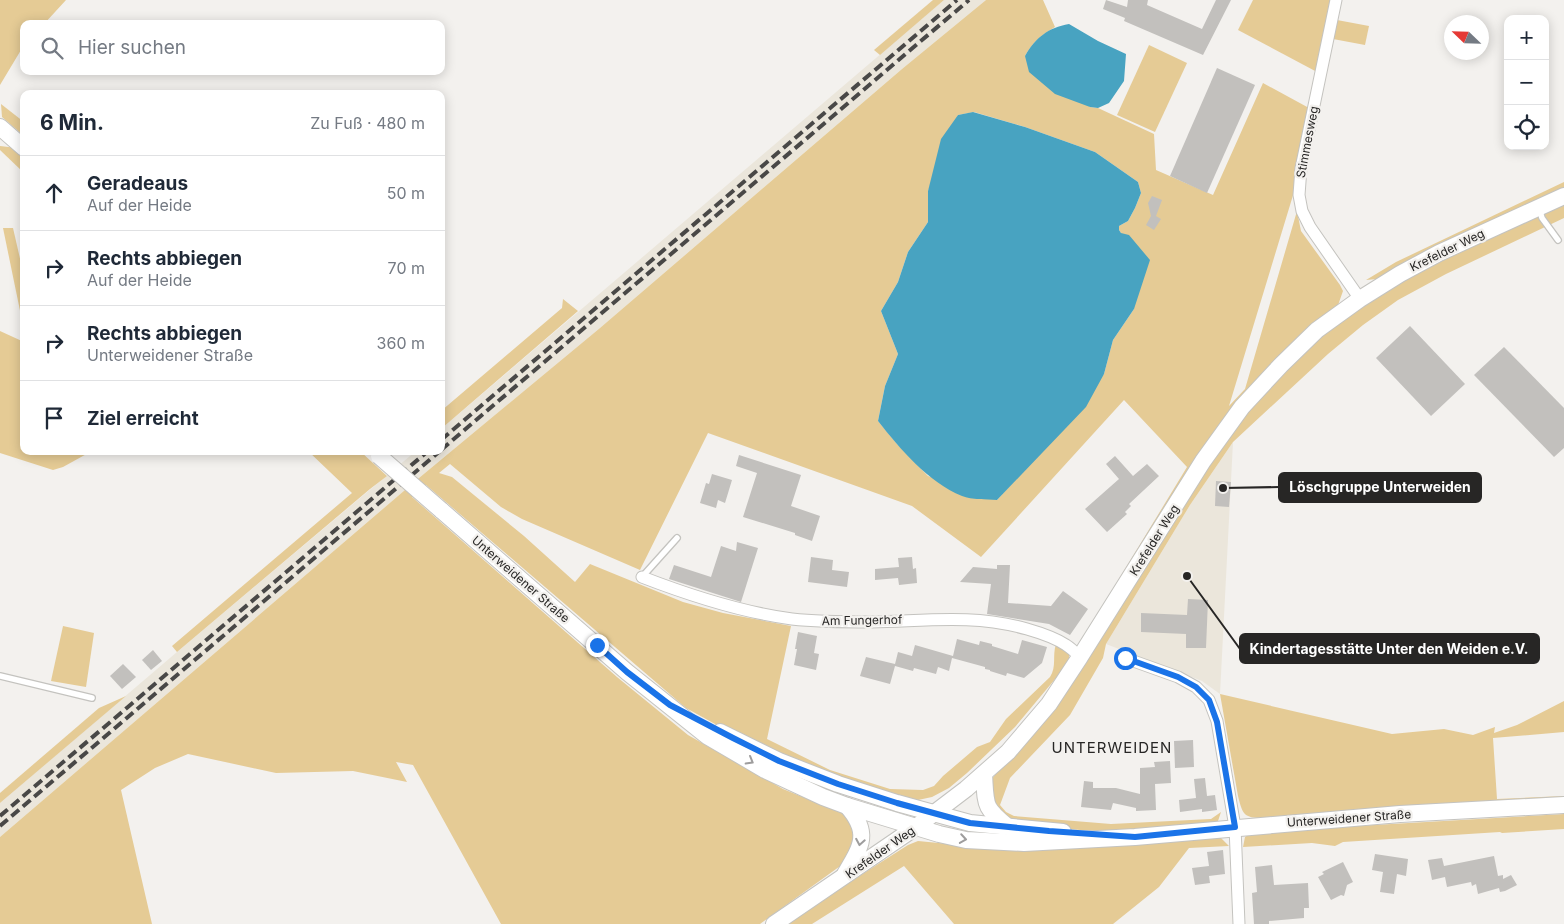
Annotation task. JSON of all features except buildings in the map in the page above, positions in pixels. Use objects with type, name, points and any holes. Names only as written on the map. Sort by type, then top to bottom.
[{"type":"street","name":"Stimmesweg","points":[[1336,0],[1301,168],[1299,194],[1302,211],[1310,227],[1360,299]]},
{"type":"street","points":[[0,127],[20,144]]},
{"type":"street","name":"Krefelder Weg","points":[[774,924],[916,827],[984,774],[1008,752],[1049,704],[1203,461],[1242,407],[1317,330],[1360,299],[1400,274],[1439,253],[1564,196]]},
{"type":"street","name":"Unterweidener Straße","points":[[377,455],[627,672],[707,736],[793,784],[847,806],[939,834],[966,840],[1024,843],[1135,837],[1400,814],[1564,805]]},
{"type":"street","name":"Am Fungerhof","points":[[642,578],[718,605],[792,619],[872,622],[954,619],[989,622],[1052,637],[1067,645],[1080,657]]},
{"type":"street","points":[[1125,658],[1178,677],[1196,687],[1209,700],[1217,722],[1235,827],[1239,924]]},
{"type":"street","name":"Unterweidener Straße","points":[[670,705],[779,761],[838,784],[934,813],[970,823],[1135,837]]},
{"type":"street","points":[[984,774],[986,803],[995,816],[1008,827]]},
{"type":"street","points":[[843,878],[859,850],[862,840],[862,831],[859,823],[847,806]]},
{"type":"lane","points":[[1538,207],[1542,218],[1558,240]]},
{"type":"lane","points":[[642,578],[677,538]]},
{"type":"lane","points":[[0,676],[92,698]]},
{"type":"shaded area","points":[[0,0],[66,0],[48,20],[20,20],[20,52],[0,85]]},
{"type":"shaded area","points":[[933,0],[944,0],[880,55],[874,50]]},
{"type":"shaded area","points":[[944,0],[986,0],[902,69],[600,328],[419,478],[0,837],[0,803],[411,455],[445,455],[445,426]]},
{"type":"shaded area","points":[[986,0],[1043,0],[1055,27],[1038,39],[1025,56],[1090,107],[1098,108],[1154,134],[1156,170],[1213,195],[1263,83],[1309,108],[1294,192],[1229,406],[1245,389],[1297,211],[1301,231],[1343,291],[1337,308],[1249,388],[1220,423],[1187,471],[1088,630],[1187,467],[1124,400],[981,557],[912,506],[708,433],[640,570],[522,519],[501,507],[450,464],[439,473],[452,477],[524,536],[575,582],[590,564],[683,602],[723,613],[791,626],[767,739],[830,770],[890,789],[923,790],[934,786],[977,747],[990,742],[1006,719],[1050,677],[1053,669],[1056,644],[1069,653],[1069,660],[1066,666],[1015,727],[967,773],[949,788],[932,797],[918,800],[889,795],[755,746],[686,708],[426,485],[412,497],[617,677],[688,735],[783,789],[842,813],[851,823],[856,843],[843,864],[760,924],[501,924],[413,765],[396,762],[407,782],[353,771],[276,773],[188,754],[155,768],[121,790],[152,924],[0,924],[0,837],[419,478],[600,328],[902,69]],"holes":[[[974,112],[1025,127],[1095,152],[1138,182],[1141,193],[1135,208],[1128,221],[1119,226],[1134,309],[1113,340],[1104,374],[997,500],[928,476],[878,421],[885,386],[898,354],[881,311],[898,282],[908,252],[928,222],[928,191],[958,115]]]},
{"type":"shaded area","points":[[1253,0],[1332,0],[1317,72],[1238,30]]},
{"type":"shaded area","points":[[1337,20],[1369,26],[1365,45],[1333,39]]},
{"type":"shaded area","points":[[1149,45],[1187,63],[1155,132],[1117,115]]},
{"type":"shaded area","points":[[1,104],[20,119],[20,133],[2,117]]},
{"type":"shaded area","points":[[0,146],[17,148],[20,151],[20,169],[0,150]]},
{"type":"shaded area","points":[[1564,182],[1564,188],[1414,257],[1377,279],[1366,280],[1396,262]]},
{"type":"shaded area","points":[[1564,203],[1564,218],[1446,274],[1398,300],[1363,325],[1328,354],[1233,442],[1190,505],[1106,644],[1103,658],[1070,715],[1010,778],[1000,805],[1006,812],[1014,816],[1111,824],[1211,819],[1221,812],[1217,824],[1109,831],[1080,830],[1009,823],[992,811],[990,781],[1048,713],[1189,493],[1255,401],[1338,323],[1390,287],[1437,261]]},
{"type":"shaded area","points":[[3,228],[13,228],[20,259],[20,311]]},
{"type":"shaded area","points":[[563,299],[578,311],[445,426],[445,408],[562,308]]},
{"type":"shaded area","points":[[0,331],[20,340],[20,455],[85,455],[63,467],[53,470],[0,453]]},
{"type":"shaded area","points":[[1233,442],[1220,694],[1202,681],[1106,644],[1190,505]]},
{"type":"shaded area","points":[[312,455],[364,455],[387,476],[177,652],[172,646],[352,493]]},
{"type":"shaded area","points":[[63,626],[94,633],[86,687],[51,681]]},
{"type":"shaded area","points":[[1220,694],[1392,734],[1444,729],[1473,735],[1495,727],[1494,733],[1517,725],[1564,701],[1564,732],[1493,738],[1497,799],[1564,796],[1564,801],[1267,818],[1249,817],[1244,812],[1238,796]]},
{"type":"shaded area","points":[[126,696],[0,803],[0,793],[99,708]]},
{"type":"shaded area","points":[[1564,814],[1564,829],[1343,842],[1335,846],[1312,843],[1243,847],[1245,837],[1252,832]]},
{"type":"shaded area","points":[[1219,836],[1229,846],[1189,848],[1159,887],[1113,924],[954,924],[904,866],[812,924],[784,924],[908,845],[918,841],[949,844]]},
{"type":"water","points":[[1069,24],[1098,41],[1126,54],[1124,81],[1109,103],[1098,108],[1090,107],[1055,94],[1029,72],[1025,56],[1038,39],[1055,28]]},
{"type":"water","points":[[973,112],[1025,127],[1095,152],[1138,182],[1141,193],[1128,221],[1119,226],[1119,230],[1121,233],[1129,235],[1150,260],[1134,309],[1113,340],[1104,374],[1086,407],[997,500],[975,499],[962,496],[950,490],[915,464],[878,421],[885,386],[898,354],[881,311],[898,282],[908,252],[928,222],[928,191],[941,139],[958,115]]},
{"type":"railway","points":[[445,437],[957,0]]},
{"type":"railway","points":[[445,447],[969,0]]},
{"type":"railway","points":[[0,816],[423,455]]},
{"type":"railway","points":[[0,826],[435,455]]},
{"type":"place","name":"Löschgruppe Unterweiden","points":[[1223,488]]},
{"type":"place","name":"Kindertagesstätte Unter den Weiden e.V.","points":[[1187,576]]},
{"type":"district","name":"UNTERWEIDEN","points":[[1112,747]]},
{"type":"route","points":[[597,645],[627,672],[670,705],[779,761],[838,784],[897,803],[970,823],[1049,831],[1135,837],[1235,827],[1217,722],[1209,700],[1196,687],[1178,677],[1125,658]]}]
